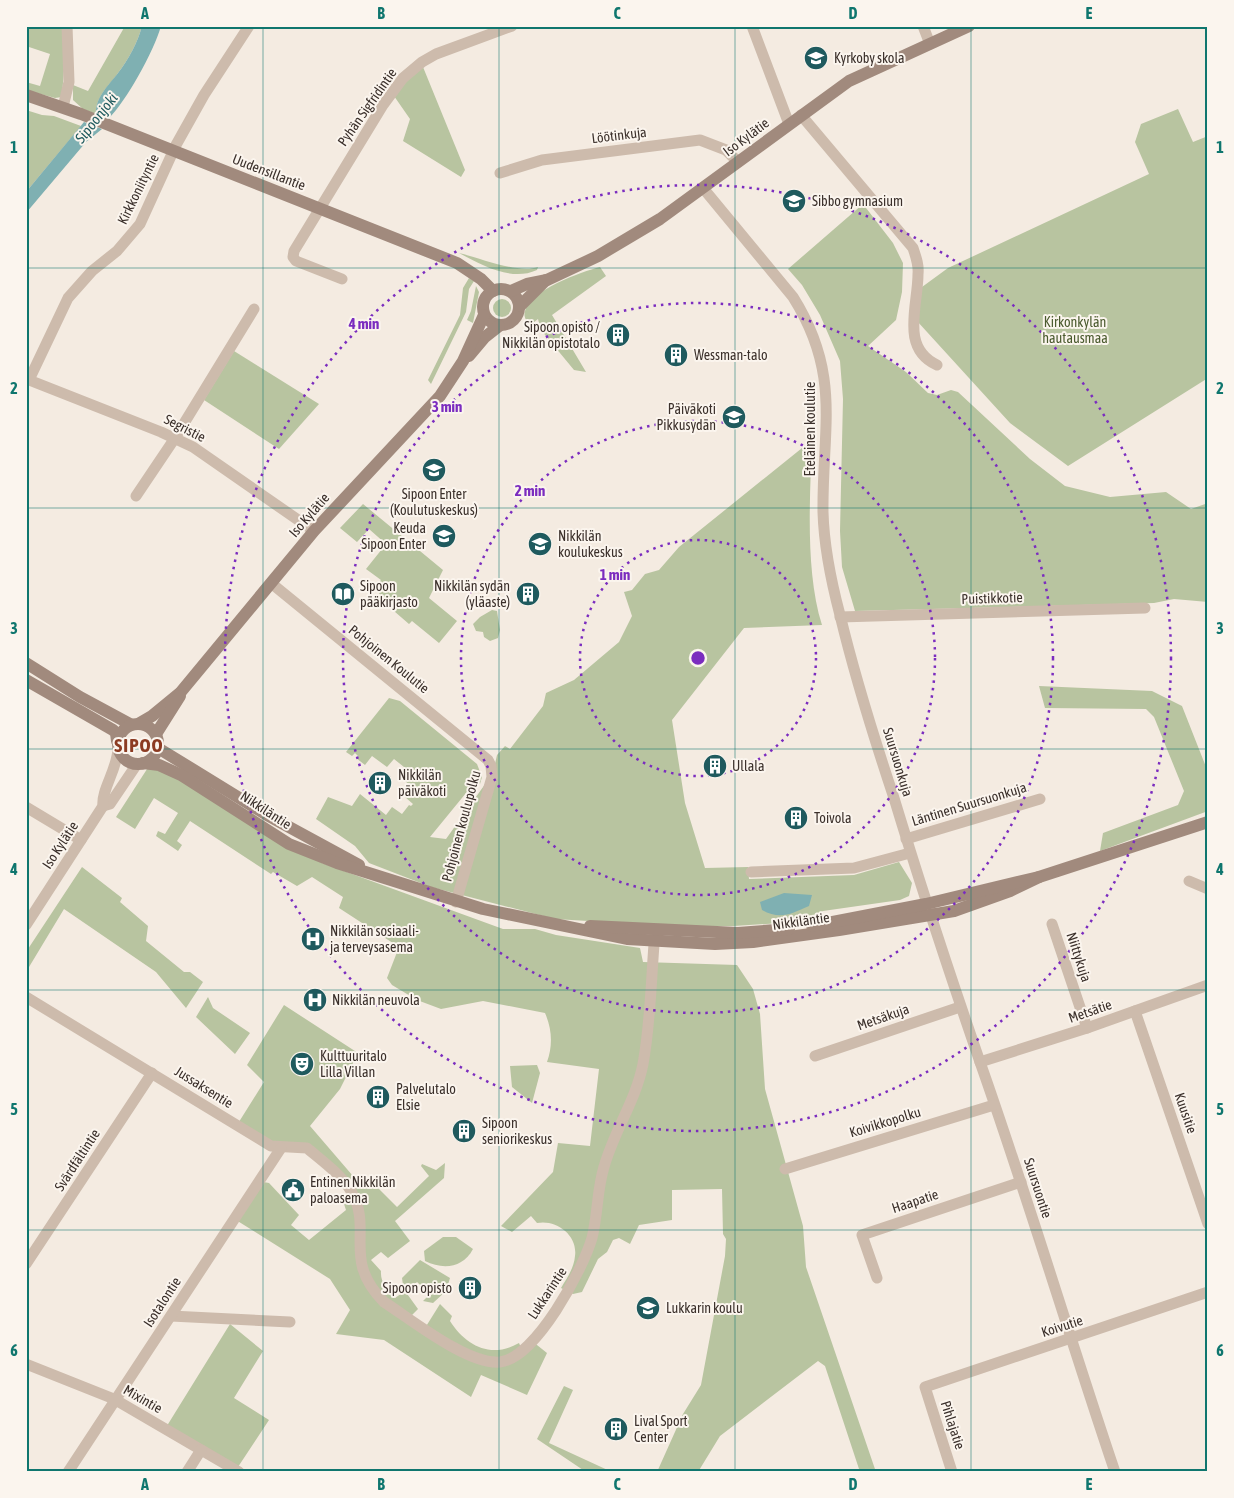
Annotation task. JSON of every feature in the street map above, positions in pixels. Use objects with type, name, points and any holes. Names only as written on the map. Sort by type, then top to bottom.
[{"type":"street","points":[[63,107],[68,82],[68,26]]},
{"type":"street","name":"Kirkkoniityntie","points":[[29,380],[68,298],[92,271],[117,251],[140,224],[173,151],[204,95],[249,26]]},
{"type":"street","name":"Pyhän Sigfridintie","points":[[342,279],[296,261],[293,257],[319,208],[383,105],[412,69],[436,54],[512,26]]},
{"type":"street","points":[[752,26],[787,119]]},
{"type":"street","points":[[923,26],[930,44]]},
{"type":"street","name":"Iso Kylätie","points":[[511,291],[527,284],[547,280],[598,256],[660,219],[703,188],[738,162],[787,119],[801,115],[849,81],[969,26]]},
{"type":"street","name":"Uudensillantie","points":[[26,95],[114,126],[457,263],[475,275],[493,291]]},
{"type":"street","points":[[801,115],[913,248],[918,264],[913,329],[915,343],[926,360],[937,365]]},
{"type":"street","name":"Löötinkuja","points":[[500,173],[544,160],[700,140],[726,150],[738,162]]},
{"type":"street","name":"Eteläinen koulutie","points":[[703,188],[793,297],[802,312],[821,358],[827,392],[823,512],[826,552],[840,617]]},
{"type":"street","name":"Iso Kylätie","points":[[520,306],[547,280]]},
{"type":"street","points":[[502,289],[511,291],[519,300],[518,315],[513,321],[499,326],[488,321],[484,315],[483,303],[487,295],[502,289]]},
{"type":"street","points":[[136,496],[175,438],[254,309]]},
{"type":"street","name":"Iso Kylätie","points":[[463,361],[484,315]]},
{"type":"street","name":"Iso Kylätie","points":[[135,724],[152,716],[180,693],[314,531],[440,396],[463,361],[485,336],[499,326]]},
{"type":"street","name":"Segristie","points":[[29,380],[175,438],[193,448],[314,531]]},
{"type":"street","name":"Pohjoinen Koulutie","points":[[271,582],[488,760]]},
{"type":"street","name":"Puistikkotie","points":[[840,617],[1145,608]]},
{"type":"street","name":"Suursuonkuja","points":[[840,617],[865,707],[928,910]]},
{"type":"street","points":[[26,663],[80,697],[135,724],[151,728],[156,734],[158,748],[152,758],[140,764],[126,760],[118,745],[116,733],[113,730],[26,680]]},
{"type":"street","name":"Iso Kylätie","points":[[156,734],[171,713],[180,693]]},
{"type":"street","points":[[118,745],[121,732],[135,724]]},
{"type":"street","name":"Iso Kylätie","points":[[26,924],[103,806],[102,799],[115,771],[118,745]]},
{"type":"street","name":"Nikkiläntie","points":[[158,748],[267,815],[376,875]]},
{"type":"street","name":"Pohjoinen koulupolku","points":[[456,902],[492,778],[492,766],[488,760]]},
{"type":"street","name":"Iso Kylätie","points":[[103,806],[110,804],[140,764]]},
{"type":"street","name":"Nikkiläntie","points":[[140,764],[159,765],[181,775],[289,844],[337,863],[456,902],[561,926],[655,936],[781,930],[928,910],[1039,877],[1207,822]]},
{"type":"street","name":"Läntinen Suursuonkuja","points":[[906,839],[1040,799]]},
{"type":"street","points":[[26,807],[81,840]]},
{"type":"street","points":[[751,872],[859,868],[910,852]]},
{"type":"street","points":[[1189,881],[1208,888]]},
{"type":"street","name":"Suursuontie","points":[[928,910],[1021,1182],[1115,1472]]},
{"type":"street","name":"Niittykuja","points":[[1052,924],[1087,1028]]},
{"type":"street","name":"Lukkarintie","points":[[356,1202],[361,1268],[374,1292],[384,1302],[475,1358],[502,1362],[515,1357],[526,1347],[568,1292],[581,1268],[590,1242],[603,1168],[636,1090],[643,1066],[655,936]]},
{"type":"street","name":"Metsätie","points":[[980,1062],[1135,1012],[1208,985]]},
{"type":"street","name":"Jussaksentie","points":[[26,997],[264,1142],[280,1148],[307,1148],[346,1185],[356,1202]]},
{"type":"street","name":"Metsäkuja","points":[[815,1056],[960,1007]]},
{"type":"street","name":"Kuusitie","points":[[1135,1012],[1208,1224]]},
{"type":"street","name":"Svärdfältintie","points":[[26,1264],[152,1073]]},
{"type":"street","name":"Koivikkopolku","points":[[785,1169],[994,1105]]},
{"type":"street","name":"Isotalontie","points":[[68,1472],[280,1148]]},
{"type":"street","name":"Haapatie","points":[[877,1278],[862,1235],[1021,1182]]},
{"type":"street","name":"Koivutie","points":[[925,1387],[1208,1292]]},
{"type":"street","points":[[171,1316],[290,1322]]},
{"type":"street","name":"Mixintie","points":[[26,1364],[114,1399],[239,1472]]},
{"type":"street","name":"Pihlajatie","points":[[925,1387],[952,1472]]},
{"type":"street","points":[[186,1472],[201,1450]]},
{"type":"green space","points":[[26,26],[67,26],[62,97],[55,98],[26,90],[26,82],[40,86],[50,54],[26,46]]},
{"type":"green space","points":[[125,26],[142,26],[132,51],[100,97],[96,114],[83,109],[73,100],[73,85],[88,91]]},
{"type":"green space","points":[[423,67],[465,170],[461,177],[403,141],[410,119],[394,96],[405,82]]},
{"type":"green space","name":"Kirkonkylän hautausmaa","points":[[1178,109],[1193,142],[1208,136],[1208,378],[1068,466],[1010,423],[917,321],[922,287],[948,268],[1149,174],[1135,142],[1141,124]]},
{"type":"green space","points":[[26,110],[42,115],[54,116],[81,126],[26,192]]},
{"type":"green space","points":[[863,204],[893,243],[903,263],[902,292],[896,320],[868,346],[906,372],[928,393],[937,395],[951,390],[958,392],[1030,459],[1065,486],[1110,497],[1166,492],[1191,509],[1208,503],[1208,602],[1174,599],[1154,603],[855,611],[842,567],[840,531],[843,399],[840,361],[820,315],[802,285],[788,269]]},
{"type":"green space","points":[[459,253],[510,267],[530,269],[538,267],[537,270],[527,273],[507,273],[487,267]]},
{"type":"green space","points":[[600,267],[606,276],[552,315],[586,372],[574,370],[541,330],[538,319],[529,326],[525,317],[525,311],[529,303],[546,289],[581,273]]},
{"type":"green space","points":[[469,278],[474,281],[469,289],[466,312],[431,384],[428,380],[460,315],[463,288]]},
{"type":"green space","points":[[476,286],[479,292],[473,323],[467,320],[471,311]]},
{"type":"green space","points":[[502,299],[508,302],[511,308],[508,314],[502,317],[496,314],[493,308],[496,302]]},
{"type":"green space","points":[[234,351],[319,404],[279,449],[204,400]]},
{"type":"green space","points":[[812,440],[811,558],[813,581],[822,625],[744,628],[672,720],[685,803],[705,868],[748,867],[749,879],[854,875],[899,862],[912,883],[909,896],[900,900],[823,911],[797,922],[734,926],[671,926],[555,919],[431,887],[369,863],[355,846],[316,819],[328,797],[352,806],[360,794],[386,815],[392,807],[402,814],[409,805],[413,804],[405,797],[412,787],[398,775],[404,767],[394,759],[387,767],[372,756],[365,765],[356,758],[358,756],[355,753],[352,756],[346,752],[389,698],[400,701],[477,764],[482,777],[480,784],[475,782],[430,837],[446,839],[493,773],[497,755],[505,746],[510,749],[543,706],[546,693],[574,680],[619,642],[632,616],[624,592],[632,590],[645,574],[659,570],[679,547]]},
{"type":"green space","points":[[363,504],[443,570],[429,598],[457,621],[439,643],[412,621],[409,624],[387,605],[375,587],[381,580],[366,569],[386,544],[369,529],[357,542],[340,528]]},
{"type":"green space","points":[[492,610],[497,611],[500,630],[498,638],[490,641],[484,637],[483,632],[476,631],[473,624]]},
{"type":"green space","points":[[1039,686],[1152,691],[1182,706],[1208,772],[1208,811],[1100,851],[1103,833],[1178,805],[1184,791],[1154,717],[1146,709],[1045,708]]},
{"type":"green space","points":[[149,766],[166,771],[322,863],[503,929],[535,929],[556,935],[640,948],[643,962],[737,965],[753,989],[760,1014],[765,1089],[803,1226],[806,1267],[876,1472],[860,1472],[825,1366],[818,1361],[720,1436],[698,1472],[657,1472],[683,1414],[701,1385],[725,1256],[726,1239],[723,1234],[722,1189],[672,1190],[672,1220],[639,1225],[630,1244],[619,1238],[613,1240],[607,1252],[598,1259],[582,1292],[573,1294],[561,1288],[570,1273],[575,1256],[573,1241],[569,1235],[558,1226],[544,1222],[537,1223],[531,1216],[512,1232],[501,1226],[553,1172],[558,1143],[590,1146],[599,1069],[547,1062],[551,1037],[545,1013],[483,1001],[441,1009],[417,1000],[392,985],[387,978],[399,947],[339,908],[343,897],[312,877],[297,886],[273,872],[271,874],[190,821],[177,841],[182,845],[178,851],[156,836],[158,831],[165,834],[178,813],[154,798],[135,829],[116,817]]},
{"type":"green space","points":[[82,867],[122,898],[120,902],[148,926],[146,941],[184,972],[190,972],[203,982],[186,1008],[156,972],[64,909],[26,972],[26,952]]},
{"type":"green space","points":[[208,997],[213,1008],[250,1033],[235,1054],[196,1017]]},
{"type":"green space","points":[[284,1005],[358,1053],[340,1089],[310,1126],[359,1183],[367,1177],[397,1207],[429,1176],[421,1166],[422,1164],[436,1170],[445,1163],[444,1178],[395,1221],[410,1241],[388,1258],[381,1252],[371,1260],[381,1271],[385,1286],[395,1298],[405,1291],[418,1309],[409,1318],[425,1328],[440,1304],[452,1316],[450,1321],[456,1330],[471,1343],[480,1347],[489,1350],[499,1350],[519,1343],[522,1350],[532,1341],[547,1353],[527,1395],[481,1375],[471,1397],[384,1340],[336,1334],[350,1310],[330,1279],[236,1220],[258,1181],[269,1183],[299,1215],[291,1225],[309,1240],[346,1210],[342,1198],[351,1191],[307,1148],[281,1148],[237,1125],[264,1082],[247,1065]]},
{"type":"green space","points":[[537,1065],[540,1073],[532,1103],[512,1087],[510,1066]]},
{"type":"green space","points":[[443,1237],[456,1237],[473,1249],[464,1260],[452,1266],[439,1266],[425,1261],[424,1251]]},
{"type":"green space","points":[[420,1260],[450,1278],[446,1291],[433,1303],[423,1301],[430,1294],[417,1282],[410,1289],[403,1285],[402,1278]]},
{"type":"green space","points":[[230,1324],[263,1351],[234,1398],[269,1420],[236,1470],[165,1429]]},
{"type":"green space","points":[[564,1386],[573,1390],[549,1443],[612,1472],[586,1472],[537,1439]]},
{"type":"water","points":[[142,26],[161,26],[146,62],[123,101],[108,119],[96,114],[100,97],[129,57]]},
{"type":"water","points":[[84,122],[102,129],[86,142],[26,213],[26,192]]},
{"type":"water","points":[[784,893],[812,895],[809,906],[786,915],[774,915],[762,910],[760,902]]},
{"type":"place","name":"Kyrkoby skola","points":[[816,58]]},
{"type":"place","name":"Sibbo gymnasium","points":[[794,201]]},
{"type":"place","name":"Sipoon opisto / Nikkilän opistotalo","points":[[618,335]]},
{"type":"place","name":"Wessman-talo","points":[[676,355]]},
{"type":"place","name":"Päiväkoti Pikkusydän","points":[[734,417]]},
{"type":"place","name":"Sipoon Enter (Koulutuskeskus)","points":[[434,470]]},
{"type":"place","name":"Keuda Sipoon Enter","points":[[444,536]]},
{"type":"place","name":"Nikkilän koulukeskus","points":[[540,544]]},
{"type":"place","name":"Sipoon pääkirjasto","points":[[343,594]]},
{"type":"place","name":"Nikkilän sydän (yläaste)","points":[[528,594]]},
{"type":"place","name":"Ullala","points":[[715,766]]},
{"type":"place","name":"Nikkilän päiväkoti","points":[[380,783]]},
{"type":"place","name":"Toivola","points":[[796,818]]},
{"type":"place","name":"Nikkilän sosiaali- ja terveysasema","points":[[313,939]]},
{"type":"place","name":"Nikkilän neuvola","points":[[315,1000]]},
{"type":"place","name":"Kulttuuritalo Lilla Villan","points":[[302,1064]]},
{"type":"place","name":"Palvelutalo Elsie","points":[[378,1097]]},
{"type":"place","name":"Sipoon seniorikeskus","points":[[464,1131]]},
{"type":"place","name":"Entinen Nikkilän paloasema","points":[[293,1190]]},
{"type":"place","name":"Sipoon opisto","points":[[470,1288]]},
{"type":"place","name":"Lukkarin koulu","points":[[648,1308]]},
{"type":"place","name":"Lival Sport Center","points":[[616,1429]]},
{"type":"district","name":"SIPOO","points":[[139,745]]},
{"type":"water label","name":"Sipoonjoki","points":[[96,118]]}]
